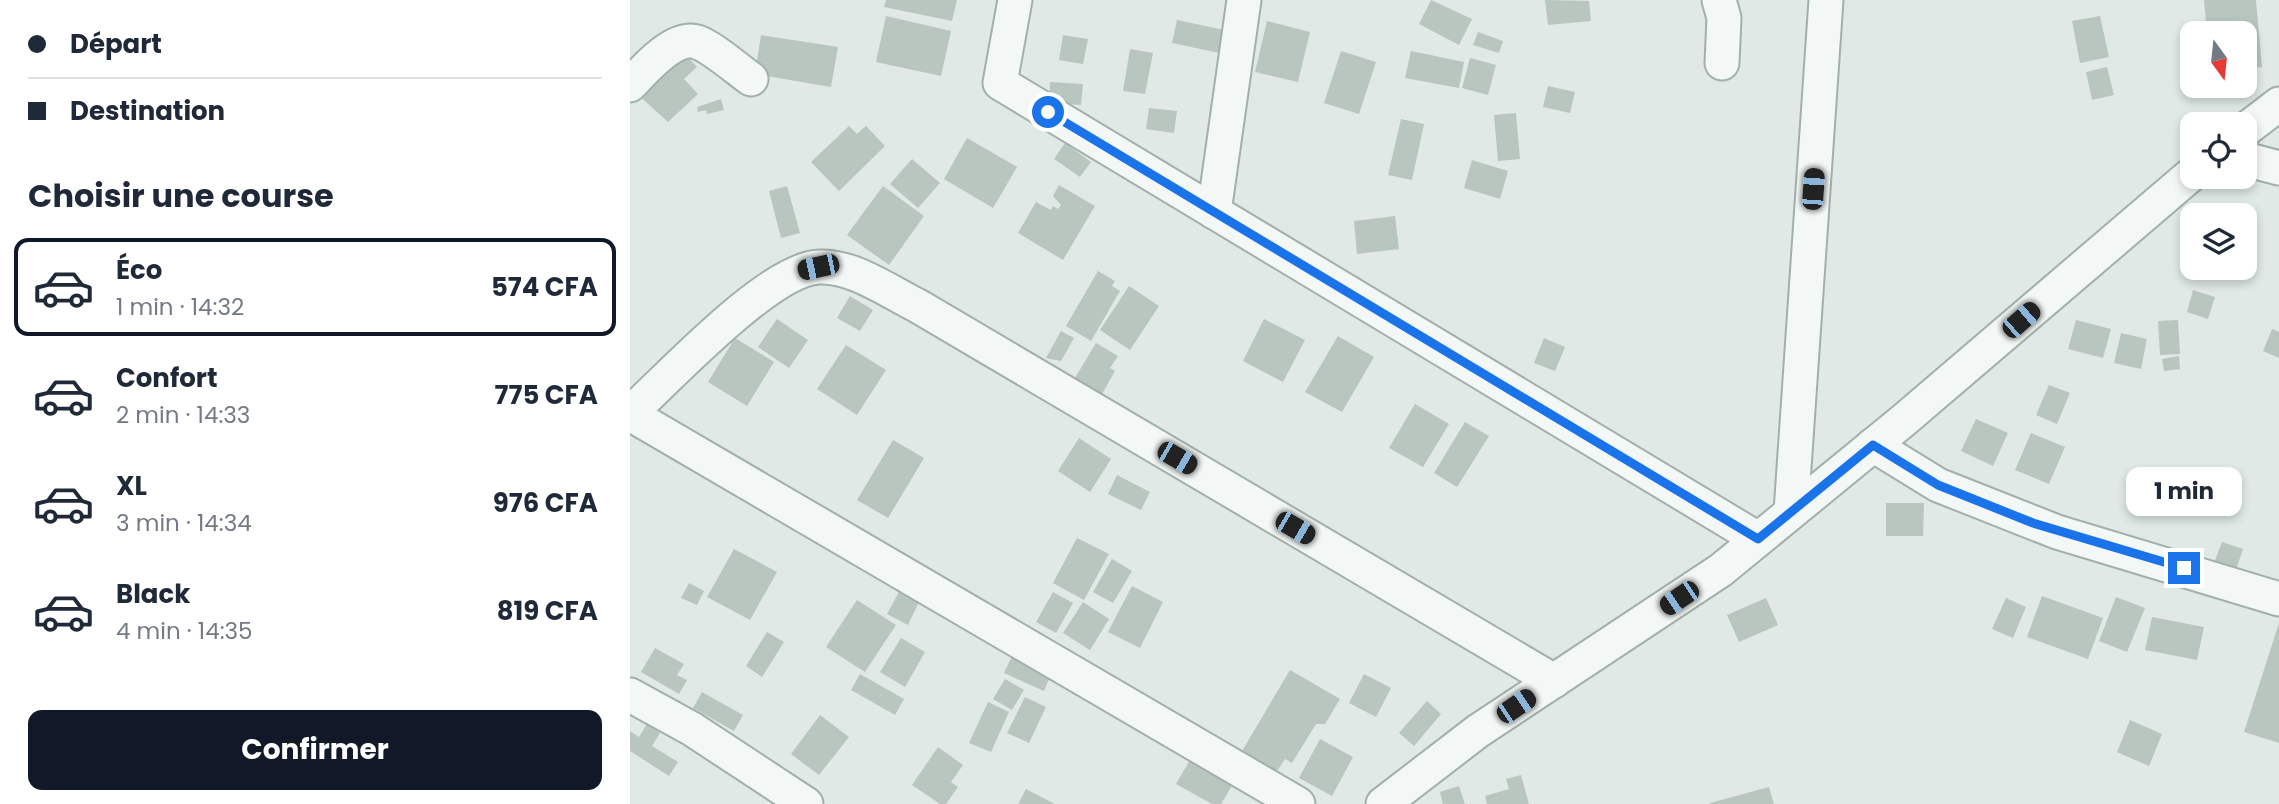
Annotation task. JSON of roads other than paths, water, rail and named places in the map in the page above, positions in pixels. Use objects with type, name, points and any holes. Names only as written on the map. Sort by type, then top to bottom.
[{"type":"street","points":[[1015,0],[1000,83],[1758,539]]},
{"type":"street","points":[[1214,212],[1244,0]]},
{"type":"street","points":[[1719,0],[1724,18],[1722,64]]},
{"type":"street","points":[[1791,512],[1826,0]]},
{"type":"street","points":[[630,85],[673,47],[684,42],[696,42],[751,79]]},
{"type":"street","points":[[2257,121],[2279,104]]},
{"type":"street","points":[[2257,162],[2279,168]]},
{"type":"street","points":[[1383,804],[1478,732],[1721,570],[1873,445],[2180,184]]},
{"type":"street","points":[[1298,804],[630,414],[765,289],[794,272],[818,267],[843,270],[918,306],[1554,681]]},
{"type":"street","points":[[1873,445],[1938,485],[2057,532],[2279,598]]},
{"type":"street","points":[[630,695],[692,729],[806,804]]}]
